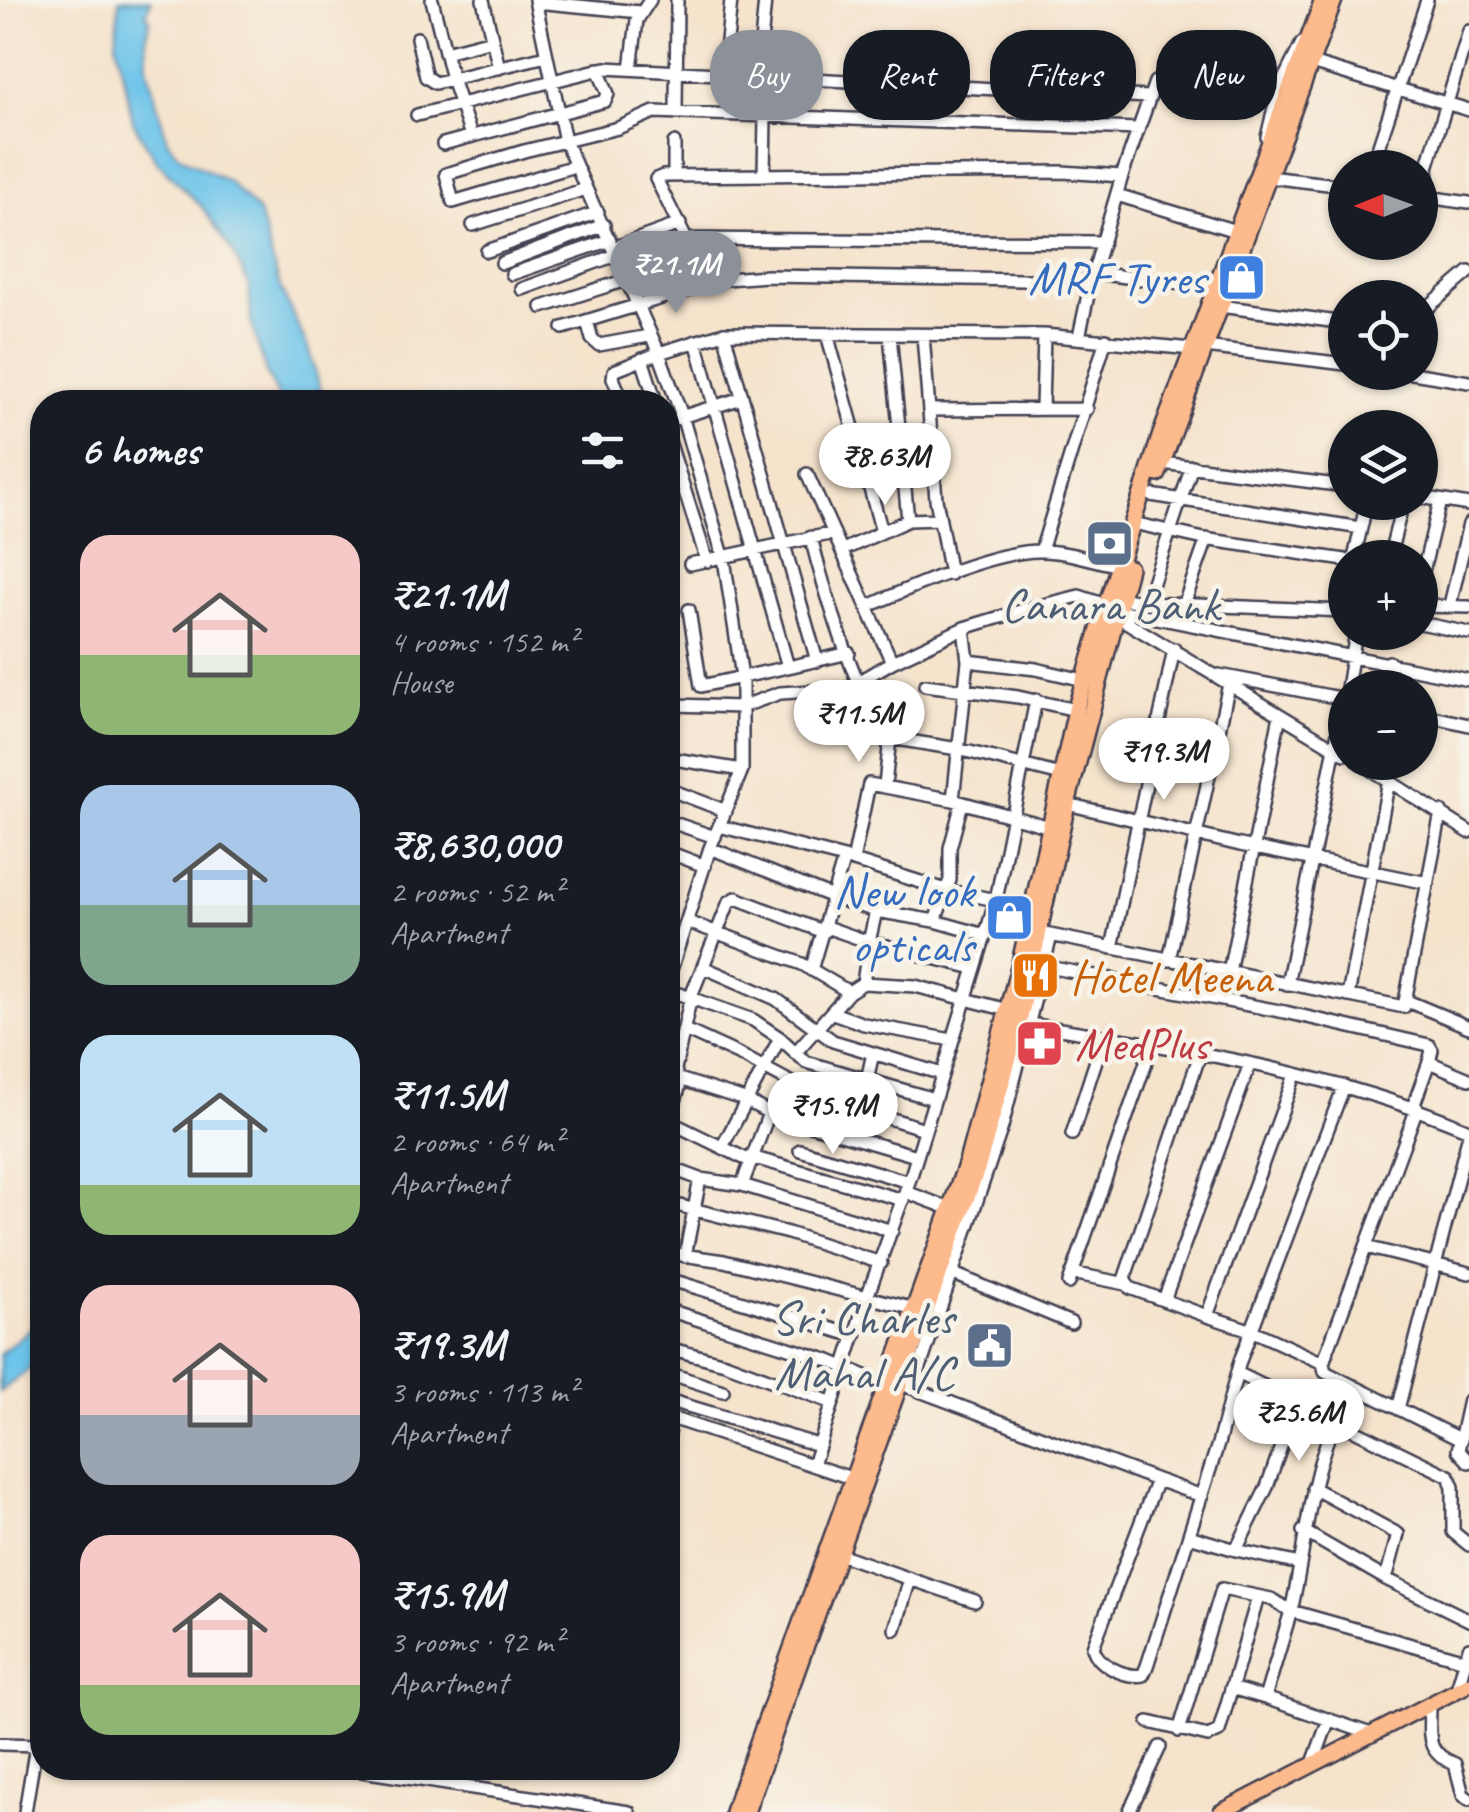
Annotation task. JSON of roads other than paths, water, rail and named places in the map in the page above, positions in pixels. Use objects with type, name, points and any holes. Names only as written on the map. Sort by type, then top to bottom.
[{"type":"highway","points":[[733,1812],[854,1479],[900,1386],[914,1309],[967,1162],[1008,1010],[1084,680],[1142,525],[1215,288],[1323,0]]},
{"type":"highway","points":[[746,1812],[978,1166],[1046,934],[1067,804],[1119,566],[1198,348],[1220,306],[1334,0]]},
{"type":"main road","points":[[1221,1812],[1463,1687]]},
{"type":"street","points":[[432,0],[471,136]]},
{"type":"street","points":[[483,0],[499,68]]},
{"type":"street","points":[[631,69],[640,12],[650,0]]},
{"type":"street","points":[[676,113],[677,0]]},
{"type":"street","points":[[728,30],[731,0]]},
{"type":"street","points":[[762,30],[765,0]]},
{"type":"street","points":[[1377,150],[1427,0]]},
{"type":"street","points":[[640,12],[535,1],[565,141],[673,390]]},
{"type":"street","points":[[1433,150],[1469,31]]},
{"type":"street","points":[[1277,94],[1298,48],[1310,33]]},
{"type":"street","points":[[417,38],[430,82],[546,56]]},
{"type":"street","points":[[445,52],[492,40]]},
{"type":"street","points":[[1311,63],[1469,110]]},
{"type":"street","points":[[416,115],[598,69],[710,72]]},
{"type":"street","points":[[443,144],[608,99],[598,69]]},
{"type":"street","points":[[823,79],[1148,97]]},
{"type":"street","points":[[1079,337],[1102,242],[1156,82]]},
{"type":"street","points":[[575,166],[454,202],[446,174],[618,128],[654,112],[710,114]]},
{"type":"street","points":[[823,118],[1138,129]]},
{"type":"street","points":[[764,175],[765,120]]},
{"type":"street","points":[[1266,151],[1272,120]]},
{"type":"street","points":[[674,142],[674,176]]},
{"type":"street","points":[[701,286],[680,224],[656,179],[1062,172],[1122,176]]},
{"type":"street","points":[[1268,176],[1328,184]]},
{"type":"street","points":[[473,224],[586,189]]},
{"type":"street","points":[[1117,194],[1236,231]]},
{"type":"street","points":[[1438,199],[1469,203]]},
{"type":"street","points":[[488,251],[598,212]]},
{"type":"street","points":[[522,289],[613,248],[680,224]]},
{"type":"street","points":[[502,263],[604,225]]},
{"type":"street","points":[[686,239],[1102,242]]},
{"type":"street","points":[[512,274],[613,248]]},
{"type":"street","points":[[1438,299],[1469,272]]},
{"type":"street","points":[[563,328],[638,308],[714,280],[766,276],[1092,277],[1215,288]]},
{"type":"street","points":[[542,307],[626,280]]},
{"type":"street","points":[[1220,306],[1328,322]]},
{"type":"street","points":[[587,322],[592,339],[600,345],[650,336]]},
{"type":"street","points":[[618,390],[612,374],[642,359],[724,333],[1044,335],[1328,362]]},
{"type":"street","points":[[724,333],[817,661]]},
{"type":"street","points":[[827,334],[882,532]]},
{"type":"street","points":[[890,335],[908,520]]},
{"type":"street","points":[[923,335],[940,518],[950,574]]},
{"type":"street","points":[[1042,408],[1044,335]]},
{"type":"street","points":[[1041,551],[1106,339]]},
{"type":"street","points":[[696,342],[788,667]]},
{"type":"street","points":[[642,359],[652,390]]},
{"type":"street","points":[[1438,377],[1469,382]]},
{"type":"street","points":[[682,416],[742,398]]},
{"type":"street","points":[[929,410],[1087,409]]},
{"type":"street","points":[[680,411],[724,558],[742,677],[742,770],[715,837],[680,945]]},
{"type":"street","points":[[1162,463],[1328,484]]},
{"type":"street","points":[[1146,603],[1192,466]]},
{"type":"street","points":[[807,474],[892,662]]},
{"type":"street","points":[[680,476],[707,561]]},
{"type":"street","points":[[1152,495],[1361,528]]},
{"type":"street","points":[[1430,540],[1440,500],[1469,505]]},
{"type":"street","points":[[843,550],[908,520],[940,518]]},
{"type":"street","points":[[1358,540],[1363,520]]},
{"type":"street","points":[[1450,606],[1469,524]]},
{"type":"street","points":[[1142,525],[1208,540],[1328,558]]},
{"type":"street","points":[[690,564],[834,533]]},
{"type":"street","points":[[812,538],[822,585],[877,724],[890,738],[958,749],[1060,775]]},
{"type":"street","points":[[1184,604],[1208,540]]},
{"type":"street","points":[[869,606],[950,574],[1041,551],[1119,566]]},
{"type":"street","points":[[680,705],[742,707],[780,692],[846,689],[964,628],[1079,596],[1112,607],[1469,680]]},
{"type":"street","points":[[1112,607],[1146,603],[1328,610]]},
{"type":"street","points":[[1438,606],[1469,606]]},
{"type":"street","points":[[1112,607],[1210,673],[1328,744]]},
{"type":"street","points":[[689,610],[701,686],[849,653]]},
{"type":"street","points":[[1438,627],[1469,633]]},
{"type":"street","points":[[935,921],[951,874],[950,848],[968,661],[964,628]]},
{"type":"street","points":[[1112,948],[1174,649]]},
{"type":"street","points":[[1350,670],[1353,650]]},
{"type":"street","points":[[968,661],[1036,669],[1084,680]]},
{"type":"street","points":[[1387,670],[1389,662]]},
{"type":"street","points":[[1210,673],[1328,696]]},
{"type":"street","points":[[1168,960],[1229,684]]},
{"type":"street","points":[[924,685],[965,688],[1076,710]]},
{"type":"street","points":[[813,1465],[906,1191],[996,900],[1036,700]]},
{"type":"street","points":[[1228,972],[1280,715]]},
{"type":"street","points":[[1438,718],[1469,725]]},
{"type":"street","points":[[885,785],[890,738]]},
{"type":"street","points":[[680,760],[742,770]]},
{"type":"street","points":[[1287,984],[1333,780]]},
{"type":"street","points":[[1348,996],[1389,780],[1469,832]]},
{"type":"street","points":[[811,970],[849,860],[868,784],[1050,827]]},
{"type":"street","points":[[680,794],[726,811]]},
{"type":"street","points":[[1067,804],[1253,848],[1428,883]]},
{"type":"street","points":[[900,1386],[954,1274],[1002,1127],[1044,966],[1046,934],[1404,1007],[1441,812]]},
{"type":"street","points":[[680,824],[715,837],[835,898],[984,936]]},
{"type":"street","points":[[715,837],[849,860],[946,890],[996,900]]},
{"type":"street","points":[[680,857],[705,866]]},
{"type":"street","points":[[680,1046],[691,996],[729,902],[736,898],[869,942],[974,968]]},
{"type":"street","points":[[863,983],[876,911]]},
{"type":"street","points":[[688,922],[811,970],[849,992]]},
{"type":"street","points":[[1044,966],[1284,1012],[1428,1045],[1432,1050],[1415,1107],[1323,1363],[1325,1372],[1460,1440]]},
{"type":"street","points":[[703,967],[776,999],[833,1041],[942,1074]]},
{"type":"street","points":[[795,1053],[849,992],[863,983],[915,986],[1008,1010]]},
{"type":"street","points":[[680,993],[753,1020],[806,1062],[934,1099]]},
{"type":"street","points":[[1407,1001],[1469,1026]]},
{"type":"street","points":[[833,1012],[864,1024],[952,1040]]},
{"type":"street","points":[[1029,1024],[1200,1054],[1344,1086],[1415,1107],[1469,1132],[1398,1409]]},
{"type":"street","points":[[685,1030],[816,1096],[925,1129]]},
{"type":"street","points":[[1072,1134],[1104,1036]]},
{"type":"street","points":[[722,1147],[780,1038]]},
{"type":"street","points":[[1152,1045],[1071,1278],[1126,1284],[1253,1331],[1323,1363]]},
{"type":"street","points":[[867,1080],[874,1053]]},
{"type":"street","points":[[1126,1284],[1124,1276],[1200,1054]]},
{"type":"street","points":[[1428,1062],[1469,1079]]},
{"type":"street","points":[[1164,1300],[1250,1064]]},
{"type":"street","points":[[1207,1316],[1295,1075]]},
{"type":"street","points":[[680,1079],[745,1100],[769,1113],[916,1156]]},
{"type":"street","points":[[1158,1480],[1093,1646],[1102,1663],[1134,1676],[1143,1675],[1202,1496],[1237,1373],[1344,1086]]},
{"type":"street","points":[[742,1185],[769,1113]]},
{"type":"street","points":[[680,1128],[751,1159],[906,1191]]},
{"type":"street","points":[[800,1150],[951,1209]]},
{"type":"street","points":[[680,1172],[700,1179],[742,1185],[892,1231]]},
{"type":"street","points":[[685,1256],[700,1179]]},
{"type":"street","points":[[680,1206],[881,1262]]},
{"type":"street","points":[[1366,1247],[1469,1274]]},
{"type":"street","points":[[680,1255],[724,1261],[914,1309]]},
{"type":"street","points":[[954,1274],[1070,1323]]},
{"type":"street","points":[[680,1282],[855,1336]]},
{"type":"street","points":[[680,1314],[900,1386],[1202,1496]]},
{"type":"street","points":[[680,1351],[833,1403]]},
{"type":"street","points":[[1237,1373],[1298,1400],[1452,1480]]},
{"type":"street","points":[[680,1377],[723,1390]]},
{"type":"street","points":[[1266,1698],[1291,1611],[1313,1488],[1333,1420],[1354,1386]]},
{"type":"street","points":[[1236,1550],[1267,1487],[1298,1400]]},
{"type":"street","points":[[1469,1400],[1458,1450],[1466,1461],[1452,1480],[1453,1532],[1469,1545]]},
{"type":"street","points":[[680,1404],[818,1445]]},
{"type":"street","points":[[680,1420],[854,1479]]},
{"type":"street","points":[[1313,1488],[1398,1534],[1386,1579]]},
{"type":"street","points":[[1303,1531],[1386,1579],[1469,1620]]},
{"type":"street","points":[[1189,1536],[1300,1564]]},
{"type":"street","points":[[839,1554],[974,1601]]},
{"type":"street","points":[[896,1629],[910,1579]]},
{"type":"street","points":[[1179,1731],[1222,1589],[1271,1599],[1291,1611],[1467,1654],[1463,1687]]},
{"type":"street","points":[[1149,1722],[1208,1736],[1219,1732],[1258,1598]]},
{"type":"street","points":[[1231,1688],[1371,1734]]},
{"type":"street","points":[[1430,1706],[1431,1746],[1440,1758],[1455,1764],[1463,1794],[1469,1799]]},
{"type":"street","points":[[1312,1766],[1329,1719]]},
{"type":"street","points":[[0,1744],[30,1745]]},
{"type":"street","points":[[1129,1812],[1160,1747]]},
{"type":"street","points":[[25,1812],[32,1780]]},
{"type":"street","points":[[436,1780],[630,1812]]},
{"type":"water","points":[[119,0],[151,0],[146,14],[150,20],[147,67],[167,140],[178,155],[230,183],[259,213],[280,287],[308,348],[321,390],[274,390],[251,322],[249,285],[202,207],[157,162],[133,122],[116,42]]},
{"type":"water","points":[[30,1329],[30,1368],[0,1392],[0,1354]]},
{"type":"place","name":"MRF Tyres","points":[[1241,277]]},
{"type":"place","name":"Canara Bank","points":[[1110,544]]},
{"type":"place","name":"New look opticals","points":[[1009,918]]},
{"type":"place","name":"Hotel Meena","points":[[1035,976]]},
{"type":"place","name":"MedPlus","points":[[1040,1043]]},
{"type":"place","name":"Sri Charles Mahal A/C","points":[[989,1345]]}]
